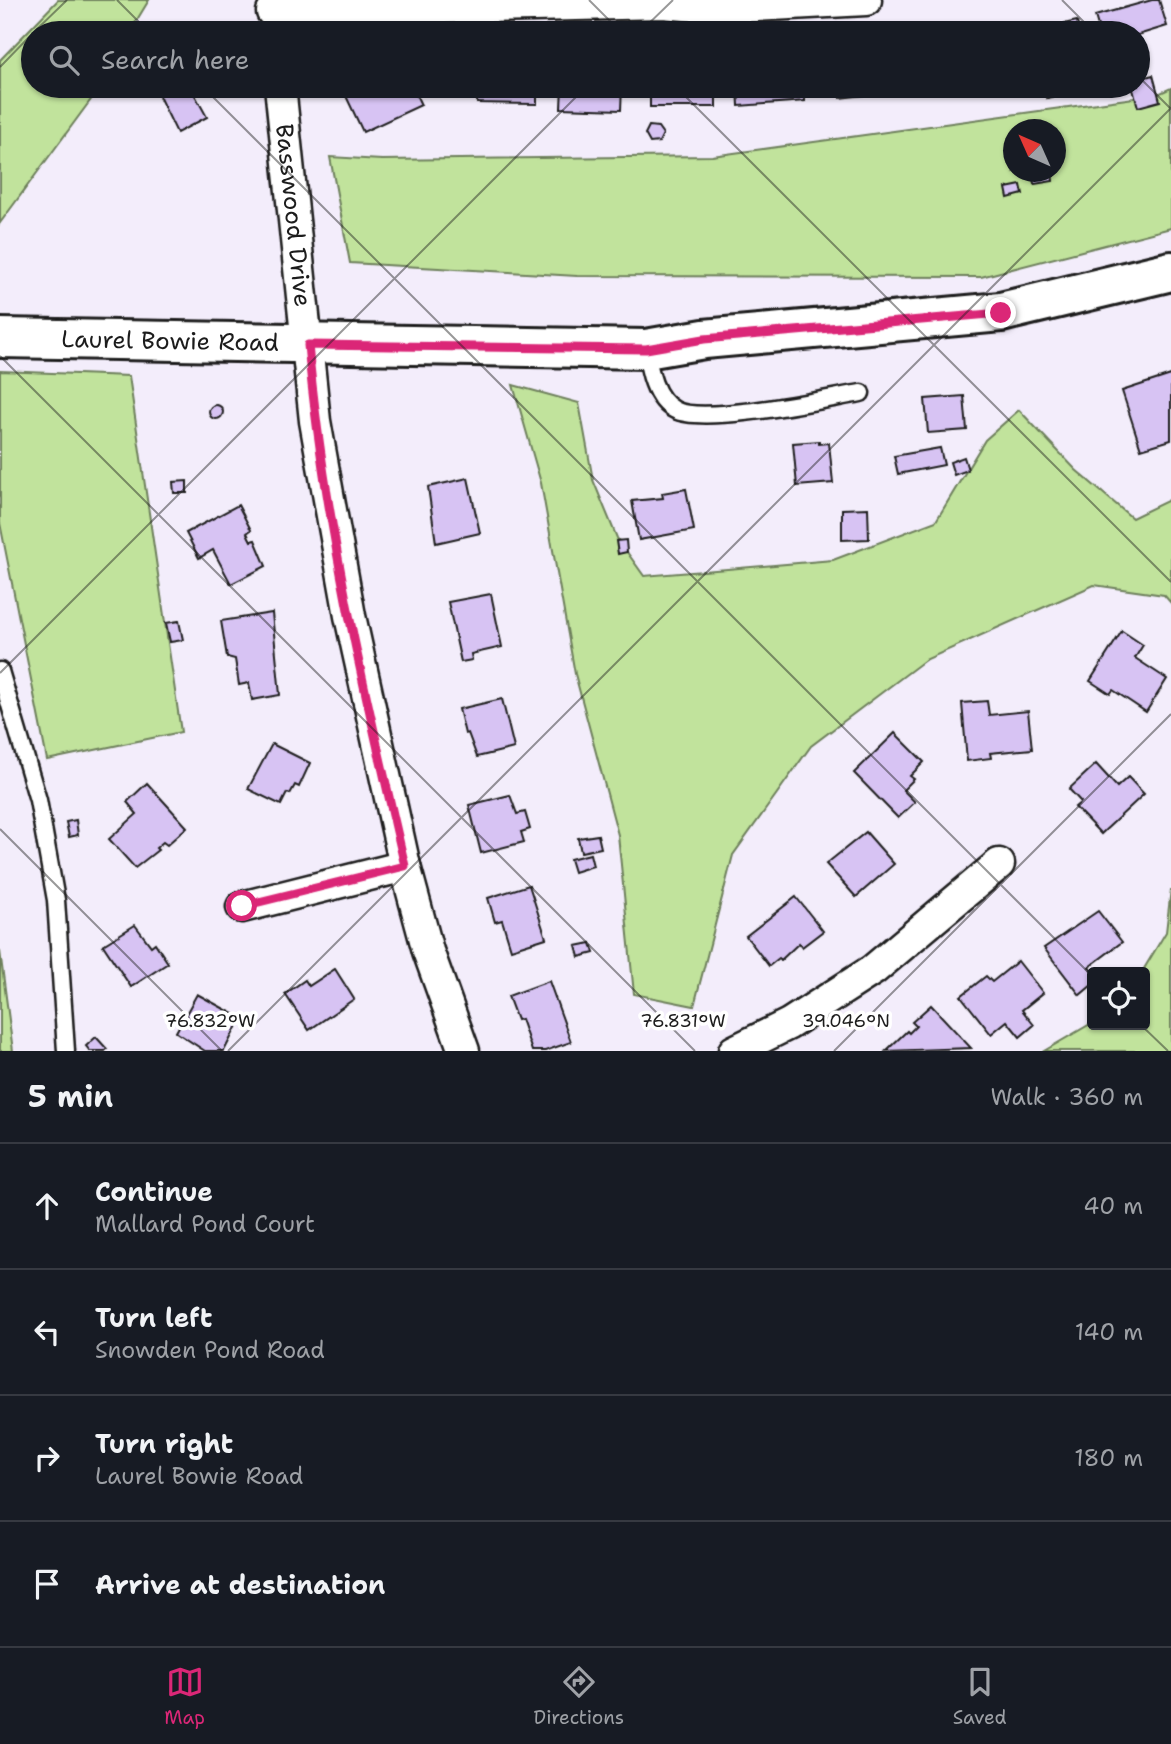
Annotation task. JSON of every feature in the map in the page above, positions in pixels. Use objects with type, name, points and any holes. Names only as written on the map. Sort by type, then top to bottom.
[{"type":"main road","name":"Laurel Bowie Road","points":[[0,338],[646,349],[704,339],[1001,313],[1171,271]]},
{"type":"street","points":[[272,15],[663,1],[719,8],[866,0]]},
{"type":"street","name":"Basswood Drive","points":[[281,98],[315,421],[350,616],[405,866],[428,951],[464,1051]]},
{"type":"street","points":[[734,1051],[789,1024],[873,970],[999,864]]},
{"type":"street","points":[[242,906],[405,866]]},
{"type":"lane","points":[[646,349],[650,377],[669,406],[677,412],[708,415],[861,393]]},
{"type":"lane","points":[[0,671],[38,800],[57,900],[66,1051]]},
{"type":"green space","points":[[58,0],[149,0],[136,21],[38,21]]},
{"type":"green space","points":[[21,38],[21,98],[92,98],[0,223],[0,60]]},
{"type":"green space","points":[[1171,88],[1171,228],[981,277],[577,276],[350,263],[330,157],[382,160],[712,156],[1150,98]]},
{"type":"green space","points":[[0,371],[129,376],[181,732],[47,760],[0,523]]},
{"type":"green space","points":[[513,385],[579,403],[593,480],[617,538],[644,576],[833,560],[936,521],[985,440],[1019,410],[1076,470],[1132,518],[1171,499],[1171,603],[1164,595],[1094,585],[925,660],[811,746],[733,855],[694,1006],[634,994],[618,835],[575,674],[541,483]]},
{"type":"green space","points":[[1171,889],[1171,1051],[1044,1051],[1087,1026],[1087,1030],[1150,1030],[1150,967],[1145,967],[1166,932]]},
{"type":"green space","points":[[0,951],[13,1051],[0,1051]]},
{"type":"building","points":[[1159,0],[1167,26],[1150,31],[1150,21],[1096,21],[1095,16]]},
{"type":"building","points":[[1153,75],[1160,101],[1138,107],[1135,98],[1150,98],[1150,76]]},
{"type":"building","points":[[160,98],[197,98],[207,117],[177,133]]},
{"type":"building","points":[[347,98],[418,98],[421,105],[363,132]]},
{"type":"building","points":[[477,98],[537,98],[537,104],[477,103]]},
{"type":"building","points":[[561,98],[622,98],[621,110],[561,108]]},
{"type":"building","points":[[650,98],[716,98],[716,107],[650,107]]},
{"type":"building","points":[[739,98],[805,98],[805,101],[739,106]]},
{"type":"building","points":[[649,126],[658,127],[663,134],[659,142],[650,143],[645,134]]},
{"type":"building","points":[[1021,185],[1023,194],[1008,198],[1006,188]]},
{"type":"building","points":[[1171,375],[1171,440],[1141,449],[1122,391]]},
{"type":"building","points":[[964,396],[967,430],[928,433],[925,399]]},
{"type":"building","points":[[216,405],[221,407],[221,417],[216,419],[211,417],[209,412],[211,407]]},
{"type":"building","points":[[819,441],[819,444],[829,443],[833,483],[797,486],[793,443]]},
{"type":"building","points":[[940,448],[944,465],[898,474],[894,456]]},
{"type":"building","points":[[964,457],[968,470],[954,475],[950,462]]},
{"type":"building","points":[[468,478],[480,533],[436,543],[428,487]]},
{"type":"building","points":[[187,481],[187,493],[174,493],[173,482]]},
{"type":"building","points":[[686,489],[694,530],[639,540],[632,501],[663,498],[662,493]]},
{"type":"building","points":[[238,505],[251,530],[247,533],[251,541],[255,540],[266,566],[231,584],[213,550],[199,558],[186,533]]},
{"type":"building","points":[[868,508],[869,539],[842,540],[842,509]]},
{"type":"building","points":[[626,540],[627,552],[618,554],[616,541]]},
{"type":"building","points":[[491,594],[502,647],[471,654],[472,660],[461,662],[448,602]]},
{"type":"building","points":[[272,613],[280,695],[252,700],[249,683],[239,685],[235,659],[227,657],[221,621]]},
{"type":"building","points":[[179,621],[183,640],[170,642],[166,623]]},
{"type":"building","points":[[1122,631],[1143,645],[1135,658],[1167,679],[1146,712],[1113,690],[1110,694],[1090,681]]},
{"type":"building","points":[[502,699],[514,748],[477,757],[468,733],[465,734],[459,709]]},
{"type":"building","points":[[987,701],[989,715],[1028,711],[1032,749],[990,753],[991,758],[967,761],[962,703]]},
{"type":"building","points":[[895,733],[924,762],[910,776],[914,779],[903,790],[915,802],[898,818],[854,773]]},
{"type":"building","points":[[272,744],[310,763],[299,787],[295,785],[290,794],[287,793],[281,805],[248,789]]},
{"type":"building","points":[[1096,764],[1117,787],[1128,777],[1144,794],[1101,834],[1075,807],[1081,802],[1069,789]]},
{"type":"building","points":[[147,783],[187,827],[167,845],[163,842],[156,848],[158,850],[135,868],[109,839],[137,814],[127,802]]},
{"type":"building","points":[[510,795],[517,814],[525,812],[530,829],[521,832],[524,842],[481,853],[469,805]]},
{"type":"building","points":[[76,820],[78,835],[69,837],[66,822]]},
{"type":"building","points":[[866,832],[894,864],[856,897],[826,864]]},
{"type":"building","points":[[598,835],[601,848],[581,852],[578,838]]},
{"type":"building","points":[[590,854],[593,866],[574,872],[570,859]]},
{"type":"building","points":[[529,885],[546,938],[511,949],[502,920],[495,922],[488,898]]},
{"type":"building","points":[[796,897],[823,931],[802,947],[799,943],[781,960],[779,958],[769,966],[746,936]]},
{"type":"building","points":[[1098,911],[1122,942],[1087,967],[1087,989],[1080,995],[1044,948]]},
{"type":"building","points":[[135,925],[151,946],[155,943],[168,963],[131,987],[103,945]]},
{"type":"building","points":[[591,943],[594,953],[579,957],[576,946]]},
{"type":"building","points":[[1018,961],[1043,993],[1022,1010],[1034,1025],[1020,1037],[1007,1021],[991,1034],[961,996],[986,976],[992,982]]},
{"type":"building","points":[[335,969],[354,999],[309,1030],[285,994],[305,980],[309,986]]},
{"type":"building","points":[[549,981],[571,1042],[545,1051],[532,1051],[521,1019],[517,1020],[508,996]]},
{"type":"building","points":[[197,994],[241,1018],[224,1051],[205,1051],[176,1032]]},
{"type":"building","points":[[931,1005],[971,1048],[886,1051],[916,1026],[912,1022]]},
{"type":"building","points":[[96,1037],[107,1049],[105,1051],[90,1051],[86,1046]]},
{"type":"route","points":[[242,906],[405,866],[350,616],[315,421],[308,345],[646,349],[704,339],[1001,313]]}]
